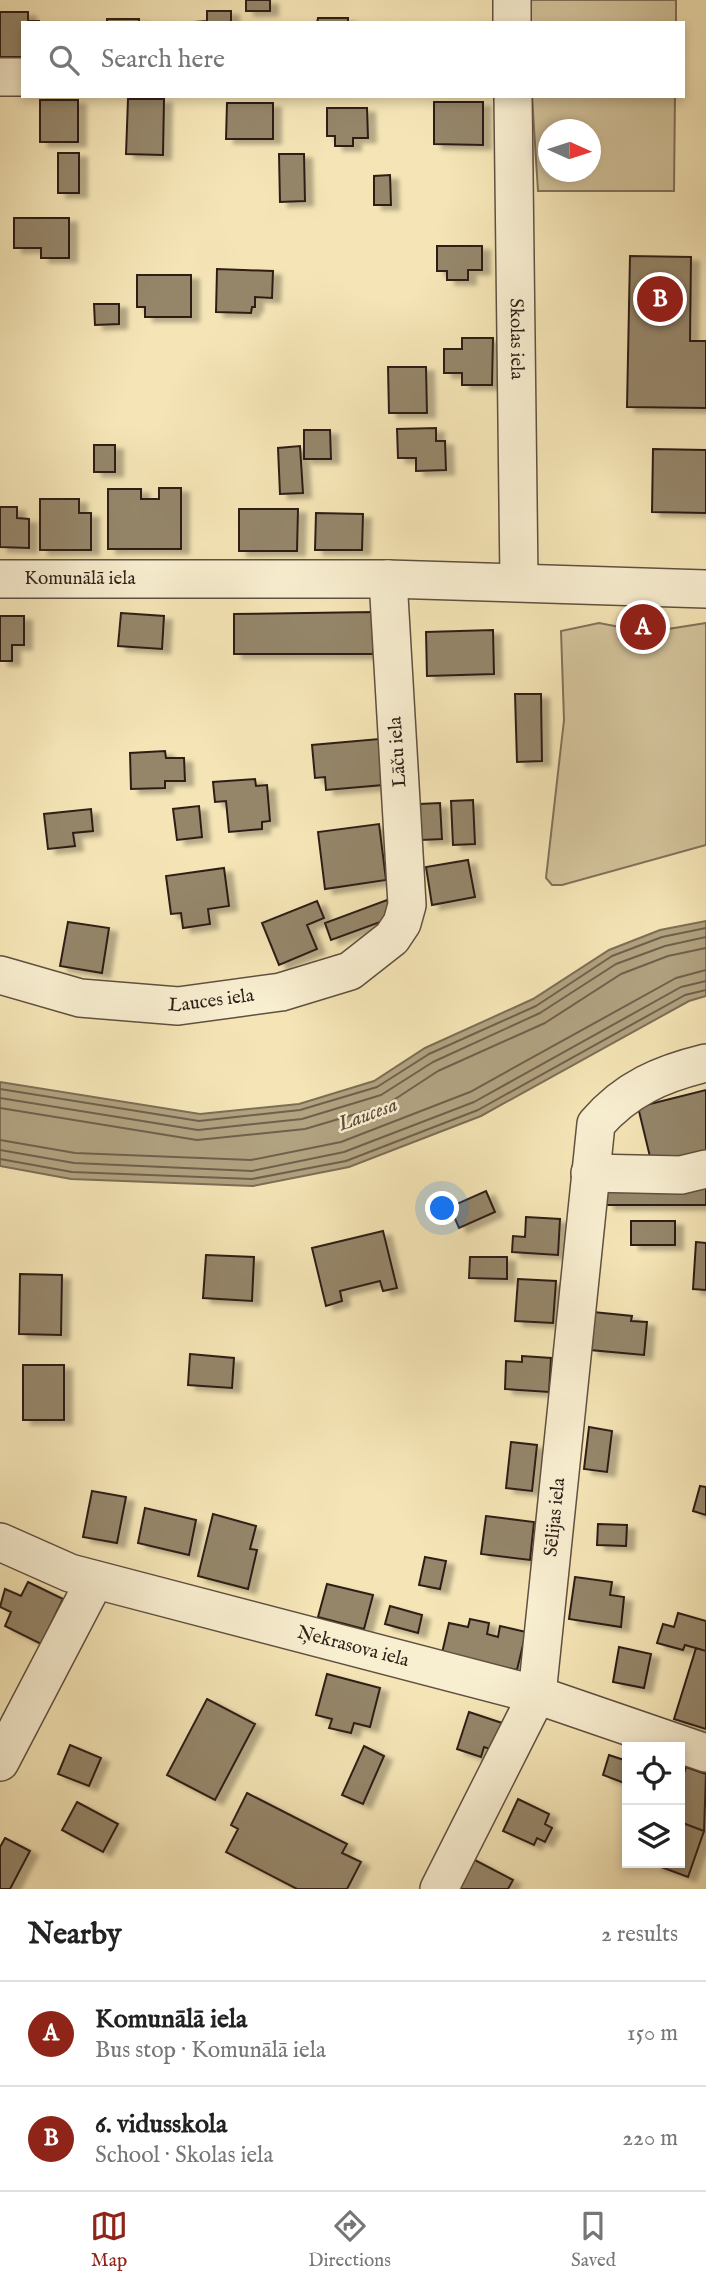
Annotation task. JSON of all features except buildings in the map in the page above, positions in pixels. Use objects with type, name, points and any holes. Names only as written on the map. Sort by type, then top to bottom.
[{"type":"street","points":[[512,0],[512,21]]},
{"type":"street","points":[[0,77],[21,77]]},
{"type":"street","name":"Skolas iela","points":[[513,98],[519,581]]},
{"type":"street","name":"Komunālā iela","points":[[0,579],[388,579],[519,581],[706,589]]},
{"type":"street","name":"Lāču iela","points":[[388,579],[407,905],[402,923]]},
{"type":"street","name":"Lauces iela","points":[[0,975],[80,998],[178,1006],[281,992],[350,971],[392,938],[402,923]]},
{"type":"street","name":"Sēlijas iela","points":[[439,1889],[537,1696],[596,1124],[614,1103],[636,1087],[706,1063]]},
{"type":"street","points":[[590,1173],[681,1175],[706,1168]]},
{"type":"street","name":"Ņekrasova iela","points":[[0,1542],[70,1573],[537,1696],[706,1753]]},
{"type":"street","points":[[0,1762],[95,1580]]},
{"type":"shaded area","points":[[526,0],[676,0],[676,21],[527,21]]},
{"type":"shaded area","points":[[532,98],[675,98],[674,191],[538,191]]},
{"type":"shaded area","points":[[599,623],[661,635],[668,629],[706,623],[706,845],[562,885],[552,885],[546,878],[564,720],[561,631]]},
{"type":"water","name":"Laucesa","points":[[706,921],[706,996],[689,1001],[481,1116],[349,1167],[253,1186],[71,1179],[0,1166],[0,1082],[200,1114],[299,1104],[374,1081],[425,1048],[533,999],[609,950],[660,930]]},
{"type":"place","name":"6. vidusskola","points":[[660,299]]},
{"type":"place","name":"Komunālā iela","points":[[643,627]]}]
